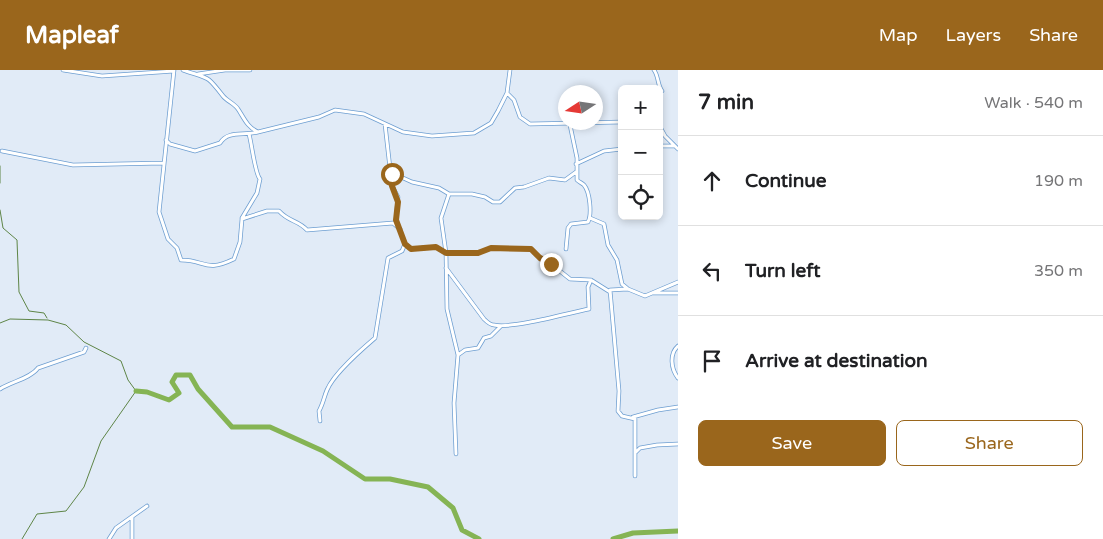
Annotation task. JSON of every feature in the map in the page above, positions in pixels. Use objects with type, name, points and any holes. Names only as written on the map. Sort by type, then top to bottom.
[{"type":"street","points":[[63,70],[102,76],[174,70],[165,140],[159,212],[168,239],[177,248],[181,260],[190,260],[199,265],[219,266],[234,259],[240,242],[242,219],[257,193],[260,179],[256,175],[256,159],[249,134]]},
{"type":"street","points":[[183,70],[209,78],[217,85],[224,97],[238,109],[245,122],[258,132]]},
{"type":"street","points":[[198,75],[225,70],[250,70]]},
{"type":"street","points":[[165,140],[170,144],[195,151],[220,143],[230,135],[258,132],[319,117],[335,110],[364,114],[403,132],[432,136],[474,133],[491,123],[507,93],[510,70]]},
{"type":"street","points":[[654,70],[658,75],[658,85]]},
{"type":"street","points":[[507,93],[514,100],[520,117],[526,123],[558,124]]},
{"type":"street","points":[[603,123],[618,122]]},
{"type":"street","points":[[384,124],[392,174],[392,186],[398,202],[396,220],[405,244],[411,249],[436,247],[446,253],[478,253],[491,248],[531,249],[540,258],[570,279],[590,280],[610,292]]},
{"type":"street","points":[[566,249],[568,228],[571,224],[588,222],[590,218],[588,196],[583,184],[576,180],[576,164],[571,130]]},
{"type":"street","points":[[662,130],[676,148]]},
{"type":"street","points":[[663,146],[676,148]]},
{"type":"street","points":[[576,164],[604,151],[618,149]]},
{"type":"street","points":[[2,151],[74,165],[163,163]]},
{"type":"street","points":[[392,174],[412,182],[439,188],[449,194],[472,194],[493,202],[500,202],[516,188],[524,188],[549,178],[564,180],[576,172]]},
{"type":"street","points":[[449,194],[441,218],[446,253],[447,309],[458,355],[454,404],[456,454]]},
{"type":"street","points":[[242,219],[266,211],[279,211],[287,220],[301,223],[307,230],[393,223],[400,229]]},
{"type":"street","points":[[590,218],[604,224],[608,245],[617,260],[622,284],[628,289]]},
{"type":"street","points":[[320,421],[319,411],[327,388],[360,351],[375,338],[388,258],[402,251],[405,244]]},
{"type":"street","points":[[446,267],[484,319],[492,325],[502,326],[590,309],[588,287],[590,280]]},
{"type":"street","points":[[610,292],[612,289],[628,289],[645,296],[678,282]]},
{"type":"street","points":[[610,292],[619,391],[618,410],[622,416],[633,417],[658,410],[678,408]]},
{"type":"street","points":[[652,293],[678,293]]},
{"type":"street","points":[[458,355],[465,350],[478,348],[484,338],[491,336],[502,326]]},
{"type":"street","points":[[678,346],[674,350],[672,358],[674,373],[678,378]]},
{"type":"street","points":[[0,389],[18,379],[34,374],[38,368],[84,352],[86,348]]},
{"type":"street","points":[[633,417],[636,422],[635,476]]},
{"type":"street","points":[[635,454],[643,447],[678,444]]},
{"type":"street","points":[[109,539],[116,528],[147,506]]},
{"type":"street","points":[[132,517],[132,539]]},
{"type":"waterway","points":[[0,166],[0,183]]},
{"type":"waterway","points":[[0,210],[3,228],[17,240],[19,292],[29,311],[44,313],[47,318]]},
{"type":"waterway","points":[[0,323],[10,319],[48,320],[66,325],[84,342],[121,361],[128,380],[136,391],[101,441],[84,487],[66,511],[37,514],[22,539]]},
{"type":"waterway","points":[[136,391],[147,392],[169,400],[179,393],[172,382],[176,375],[190,375],[198,389],[232,427],[270,427],[323,451],[365,479],[390,479],[428,487],[453,508],[462,530],[479,539]]},
{"type":"waterway","points":[[613,539],[633,533],[678,531]]},
{"type":"route","points":[[392,174],[392,186],[398,197],[396,220],[405,244],[411,249],[436,247],[446,253],[478,253],[491,248],[531,249],[540,258],[551,264]]}]
